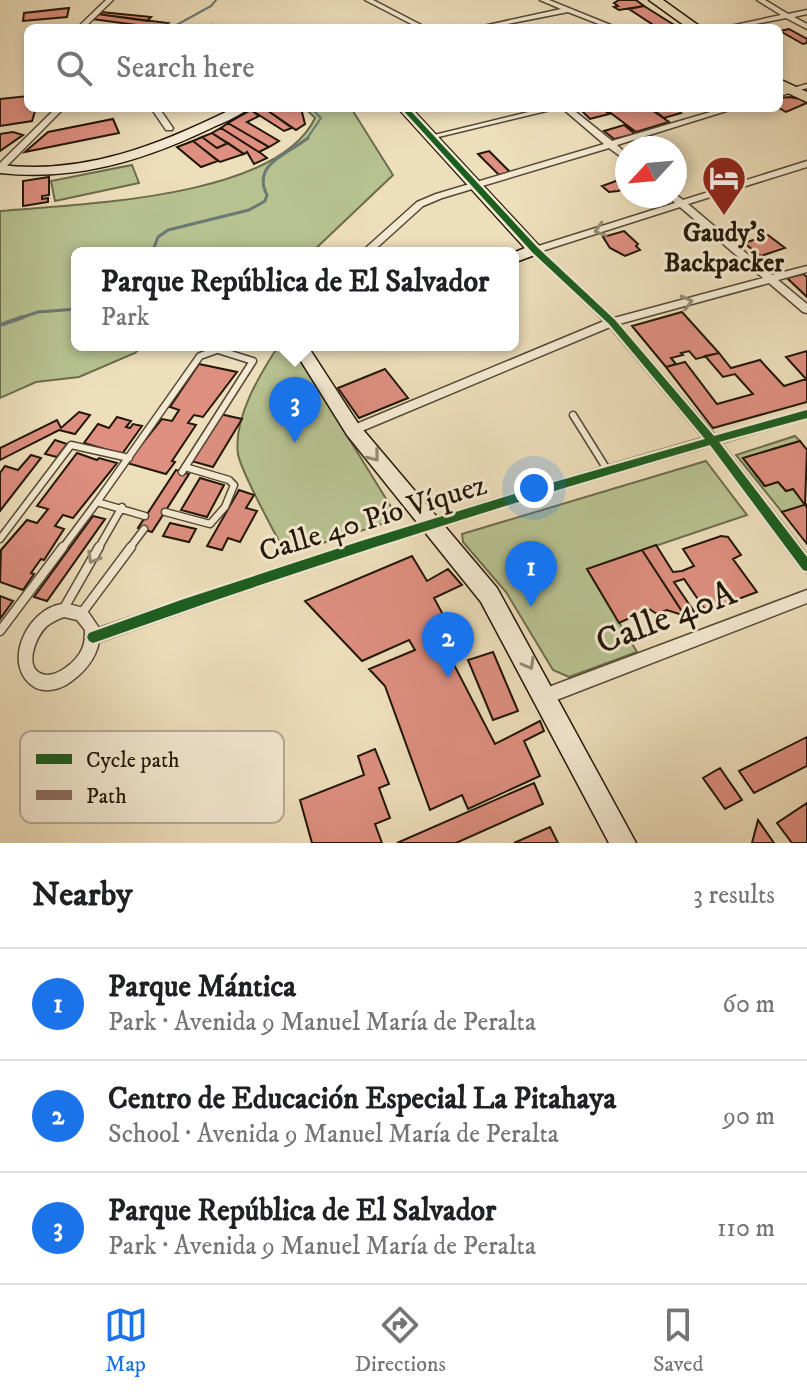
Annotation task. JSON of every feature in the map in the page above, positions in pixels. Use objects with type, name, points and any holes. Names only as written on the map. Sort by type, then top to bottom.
[{"type":"highway","points":[[655,0],[690,24]]},
{"type":"highway","points":[[783,89],[807,98]]},
{"type":"street","points":[[84,24],[110,0]]},
{"type":"street","points":[[368,0],[416,24]]},
{"type":"street","points":[[543,0],[604,24]]},
{"type":"street","points":[[760,0],[807,27]]},
{"type":"street","points":[[497,24],[567,10]]},
{"type":"street","points":[[745,24],[807,12]]},
{"type":"street","points":[[783,89],[807,86]]},
{"type":"street","points":[[0,168],[56,112]]},
{"type":"street","points":[[158,112],[169,128]]},
{"type":"street","points":[[0,168],[51,171],[132,156],[177,142],[235,112]]},
{"type":"street","points":[[408,112],[535,250],[612,322],[712,440],[807,566]]},
{"type":"street","points":[[430,137],[538,112]]},
{"type":"street","points":[[571,112],[615,148]]},
{"type":"street","points":[[372,247],[420,204],[719,112]]},
{"type":"street","points":[[687,204],[807,164]]},
{"type":"street","points":[[687,207],[807,310]]},
{"type":"street","points":[[519,256],[674,208]]},
{"type":"street","points":[[353,430],[612,322],[807,269]]},
{"type":"street","points":[[303,351],[353,430],[489,595],[623,843]]},
{"type":"street","name":"Calle 40 Pío Víquez","points":[[93,637],[195,600],[430,525],[807,414]]},
{"type":"street","name":"Calle 40A","points":[[546,696],[807,596]]},
{"type":"street","points":[[63,610],[81,614],[92,628],[93,637],[84,661],[62,678],[48,682],[24,678],[13,660],[19,637],[38,617],[63,610]]},
{"type":"lane","points":[[0,631],[129,458],[200,356],[211,351]]},
{"type":"lane","points":[[165,512],[210,524],[215,521],[232,492],[234,485],[229,480],[183,469],[253,361],[221,351]]},
{"type":"lane","points":[[573,415],[608,471]]},
{"type":"lane","points":[[0,539],[71,445],[129,458]]},
{"type":"lane","points":[[97,502],[145,516]]},
{"type":"lane","points":[[63,610],[122,507]]},
{"type":"lane","points":[[81,614],[144,529]]},
{"type":"green space","points":[[309,112],[354,112],[393,175],[317,247],[71,247],[71,351],[137,351],[79,377],[36,382],[0,398],[0,211],[124,200],[219,181],[261,166],[294,145],[315,118]]},
{"type":"green space","points":[[132,165],[139,183],[55,201],[51,181]]},
{"type":"green space","points":[[275,351],[295,351],[393,510],[385,523],[286,555],[238,454],[240,426],[256,383]]},
{"type":"green space","points":[[795,436],[800,441],[743,458],[764,486],[778,482],[786,491],[793,489],[805,505],[782,512],[736,455]]},
{"type":"green space","points":[[706,461],[747,515],[587,569],[637,652],[569,677],[553,670],[506,592],[463,542],[462,534]]},
{"type":"building","points":[[636,0],[644,6],[619,10],[614,3]]},
{"type":"building","points":[[644,6],[673,24],[652,24],[629,9]]},
{"type":"building","points":[[69,8],[67,17],[23,21],[24,13]]},
{"type":"building","points":[[97,14],[151,17],[147,21]]},
{"type":"building","points":[[97,14],[168,23],[129,24],[92,19]]},
{"type":"building","points":[[789,29],[807,39],[807,43],[803,44],[783,30]]},
{"type":"building","points":[[24,96],[24,112],[35,112],[32,121],[0,126],[0,99]]},
{"type":"building","points":[[783,98],[807,103],[786,112],[783,110]]},
{"type":"building","points":[[247,112],[254,112],[259,116],[247,122],[279,141],[269,147],[228,123]]},
{"type":"building","points":[[254,112],[270,112],[292,128],[284,131]]},
{"type":"building","points":[[270,112],[302,112],[305,124],[296,130]]},
{"type":"building","points":[[583,112],[609,114],[590,119]]},
{"type":"building","points":[[609,112],[655,112],[669,122],[636,132]]},
{"type":"building","points":[[656,112],[681,113],[664,118]]},
{"type":"building","points":[[113,119],[119,133],[25,152],[48,132]]},
{"type":"building","points":[[228,123],[269,147],[259,152],[221,128]]},
{"type":"building","points":[[624,125],[635,134],[615,136],[614,139],[604,131]]},
{"type":"building","points":[[221,128],[267,158],[254,164],[247,152],[244,154],[212,133]]},
{"type":"building","points":[[13,132],[23,135],[0,151],[0,134]]},
{"type":"building","points":[[212,133],[228,143],[217,148],[202,137]]},
{"type":"building","points":[[202,137],[217,148],[228,143],[244,154],[220,162],[193,141]]},
{"type":"building","points":[[193,141],[218,161],[201,167],[177,147]]},
{"type":"building","points":[[489,151],[510,172],[499,175],[478,154]]},
{"type":"building","points":[[49,177],[49,195],[42,196],[42,199],[48,198],[48,202],[23,206],[23,181]]},
{"type":"building","points":[[615,181],[615,191],[609,192],[602,186]]},
{"type":"building","points":[[624,231],[640,250],[625,256],[610,248],[603,237]]},
{"type":"building","points":[[768,235],[785,248],[761,256],[744,243]]},
{"type":"building","points":[[803,274],[807,277],[807,297],[787,278]]},
{"type":"building","points":[[682,312],[719,353],[696,359],[689,351],[681,353],[683,355],[671,358],[676,364],[666,367],[632,326]]},
{"type":"building","points":[[807,351],[807,402],[713,428],[666,367],[685,362],[717,404],[753,394],[735,374],[723,377],[705,356],[719,353],[731,368],[760,360],[784,386],[806,379],[786,357]]},
{"type":"building","points":[[199,364],[237,372],[203,417],[194,415],[188,423],[196,425],[166,474],[127,463],[162,419],[172,421],[179,410],[170,407]]},
{"type":"building","points":[[385,369],[408,398],[359,418],[338,388]]},
{"type":"building","points":[[79,412],[90,415],[75,434],[59,430],[0,460],[0,448],[57,420],[61,428]]},
{"type":"building","points":[[220,414],[242,419],[213,467],[191,461]]},
{"type":"building","points":[[117,417],[131,421],[126,427],[130,428],[133,424],[142,426],[122,454],[84,443],[98,424],[109,428]]},
{"type":"building","points":[[55,440],[67,444],[57,457],[45,454]]},
{"type":"building","points":[[800,441],[807,450],[805,505],[793,489],[786,491],[778,482],[765,486],[743,458]]},
{"type":"building","points":[[77,453],[117,463],[73,518],[63,515],[55,526],[64,529],[44,560],[41,559],[31,573],[34,574],[23,590],[0,582],[1,550],[27,520],[37,523],[48,509],[37,506]]},
{"type":"building","points":[[31,455],[41,458],[0,511],[0,473],[5,466],[18,470]]},
{"type":"building","points":[[176,470],[189,474],[152,532],[138,528]]},
{"type":"building","points":[[200,478],[224,485],[207,517],[181,510]]},
{"type":"building","points":[[239,490],[254,495],[246,508],[257,511],[240,542],[228,538],[222,550],[207,546]]},
{"type":"building","points":[[807,504],[807,544],[782,512]]},
{"type":"building","points":[[93,516],[105,519],[47,601],[34,597]]},
{"type":"building","points":[[170,523],[196,529],[189,542],[163,536]]},
{"type":"building","points":[[721,536],[728,537],[741,555],[733,559],[757,592],[706,611],[684,579],[674,582],[695,613],[685,616],[642,550],[656,545],[673,572],[682,571],[694,566],[683,549]]},
{"type":"building","points":[[642,550],[685,616],[667,610],[657,614],[649,609],[619,623],[587,569]]},
{"type":"building","points":[[412,556],[427,581],[448,569],[462,585],[434,598],[448,624],[436,630],[495,744],[540,721],[544,731],[524,741],[540,776],[468,809],[462,795],[430,810],[385,686],[369,669],[415,650],[409,640],[362,661],[305,601]]},
{"type":"building","points":[[0,596],[13,601],[0,619]]},
{"type":"building","points":[[493,652],[518,711],[493,720],[468,660]]},
{"type":"building","points":[[807,737],[807,766],[754,793],[739,771]]},
{"type":"building","points":[[375,749],[389,784],[379,788],[390,818],[375,824],[382,843],[312,843],[300,800],[364,775],[358,756]]},
{"type":"building","points":[[720,768],[742,800],[725,809],[703,778]]},
{"type":"building","points":[[534,783],[543,804],[456,843],[397,843]]},
{"type":"building","points":[[807,803],[807,843],[792,843],[777,823]]},
{"type":"building","points":[[758,820],[774,843],[752,843]]},
{"type":"building","points":[[550,827],[558,843],[514,843]]},
{"type":"waterway","points":[[178,24],[216,0]]},
{"type":"waterway","points":[[307,139],[321,118],[315,112]]},
{"type":"waterway","points":[[154,247],[158,237],[168,230],[249,210],[265,201],[267,195],[263,184],[268,168],[307,139]]},
{"type":"waterway","points":[[23,317],[38,312],[71,309]]},
{"type":"waterway","points":[[0,325],[23,317]]},
{"type":"waterway","points":[[17,319],[23,317]]},
{"type":"cycle path","points":[[408,112],[535,250],[612,322],[712,440],[807,566]]},
{"type":"cycle path","points":[[93,637],[448,518],[807,414]]},
{"type":"place","name":"Gaudy's Backpacker","points":[[724,217]]},
{"type":"place","name":"Parque República de El Salvador","points":[[295,443]]},
{"type":"place","name":"Parque Mántica","points":[[531,607]]},
{"type":"place","name":"Centro de Educación Especial La Pitahaya","points":[[448,678]]}]
